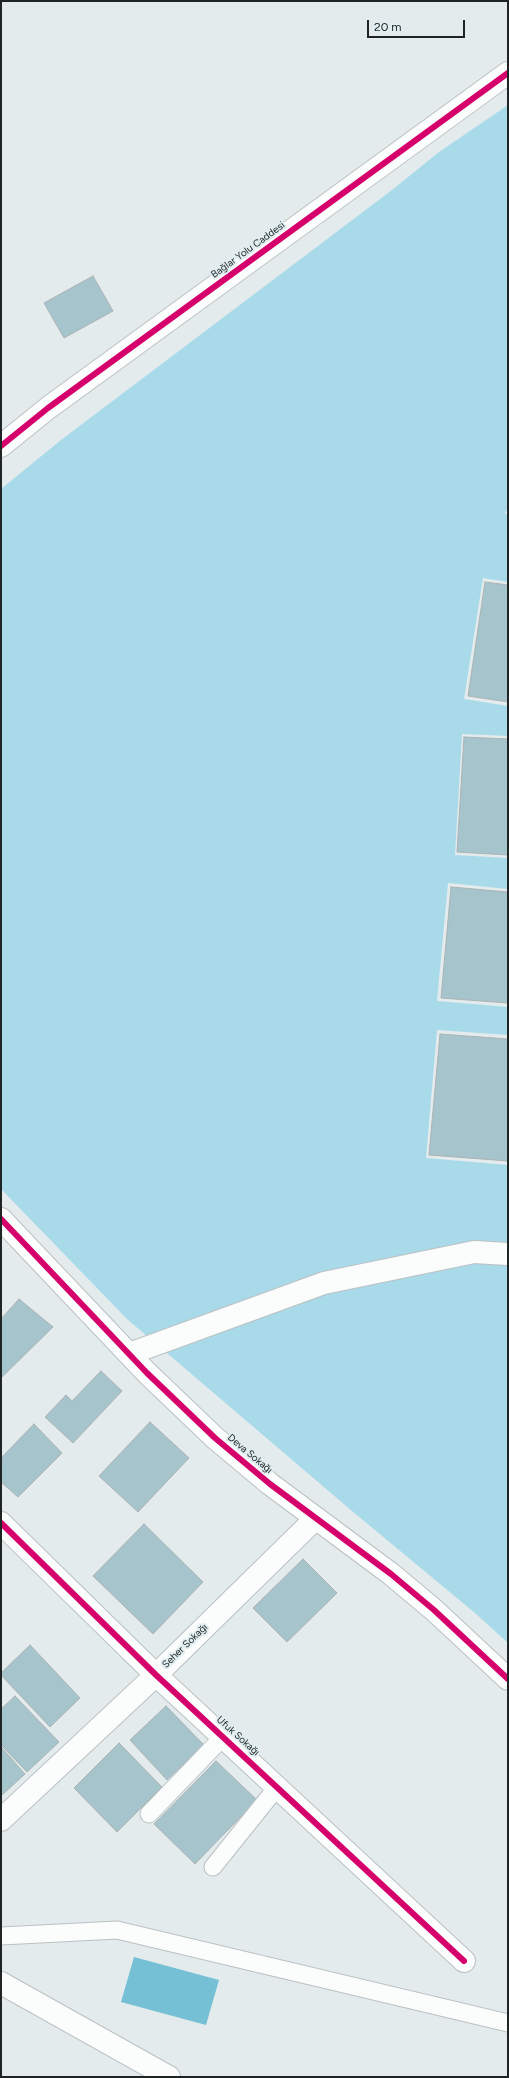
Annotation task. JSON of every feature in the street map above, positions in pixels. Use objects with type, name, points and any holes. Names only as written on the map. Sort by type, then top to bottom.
[{"type":"street","name":"Bağlar Yolu Caddesi","points":[[1,446],[48,408],[508,73]]},
{"type":"street","name":"Deva Sokağı","points":[[1,1219],[129,1354],[215,1438],[315,1519],[391,1574],[434,1610],[508,1679]]},
{"type":"street","points":[[129,1354],[324,1283],[474,1252],[508,1254]]},
{"type":"street","name":"Seher Sokağı","points":[[1,1820],[156,1674],[315,1519]]},
{"type":"street","name":"Ufuk Sokağı","points":[[1,1523],[156,1674],[278,1786],[464,1961]]},
{"type":"street","points":[[1,1983],[169,2077]]},
{"type":"lane","points":[[149,1814],[223,1737]]},
{"type":"lane","points":[[213,1867],[278,1786]]},
{"type":"lane","points":[[1,1936],[117,1930],[508,2023]]},
{"type":"shaded area","points":[[508,105],[508,508],[505,513],[508,515],[508,582],[483,578],[464,699],[508,706],[508,736],[462,734],[455,855],[508,858],[508,889],[448,883],[437,1001],[508,1007],[508,1035],[437,1030],[426,1158],[508,1165],[508,1643],[475,1613],[352,1511],[127,1319],[1,1189],[1,489],[61,440],[392,190],[439,152]]},
{"type":"shaded area","points":[[134,1957],[219,1980],[206,2025],[121,2002]]},
{"type":"building","points":[[93,276],[113,311],[64,338],[44,303]]},
{"type":"building","points":[[485,582],[508,585],[508,702],[468,696]]},
{"type":"building","points":[[464,737],[508,739],[508,855],[457,852]]},
{"type":"building","points":[[451,887],[508,892],[508,1003],[441,998]]},
{"type":"building","points":[[440,1034],[508,1039],[508,1161],[429,1155]]},
{"type":"building","points":[[19,1299],[53,1327],[1,1378],[1,1319]]},
{"type":"building","points":[[101,1371],[122,1391],[73,1443],[45,1417],[66,1395],[72,1401]]},
{"type":"building","points":[[150,1422],[189,1458],[138,1512],[99,1476]]},
{"type":"building","points":[[34,1424],[62,1453],[18,1497],[1,1482],[1,1458]]},
{"type":"building","points":[[144,1524],[203,1582],[153,1634],[93,1576]]},
{"type":"building","points":[[303,1559],[337,1593],[287,1642],[253,1608]]},
{"type":"building","points":[[30,1645],[80,1698],[50,1727],[1,1675],[1,1673]]},
{"type":"building","points":[[15,1696],[59,1742],[27,1772],[1,1745],[1,1709]]},
{"type":"building","points":[[166,1706],[204,1745],[167,1780],[130,1740]]},
{"type":"building","points":[[119,1743],[162,1787],[117,1832],[74,1788]]},
{"type":"building","points":[[1,1747],[25,1774],[1,1796]]},
{"type":"building","points":[[216,1761],[257,1800],[195,1864],[154,1824]]},
{"type":"cycle path","points":[[1,446],[48,408],[508,73]]},
{"type":"cycle path","points":[[1,1219],[147,1373],[215,1438],[270,1484],[391,1574],[434,1610],[508,1679]]},
{"type":"cycle path","points":[[1,1523],[156,1675],[464,1961]]}]
